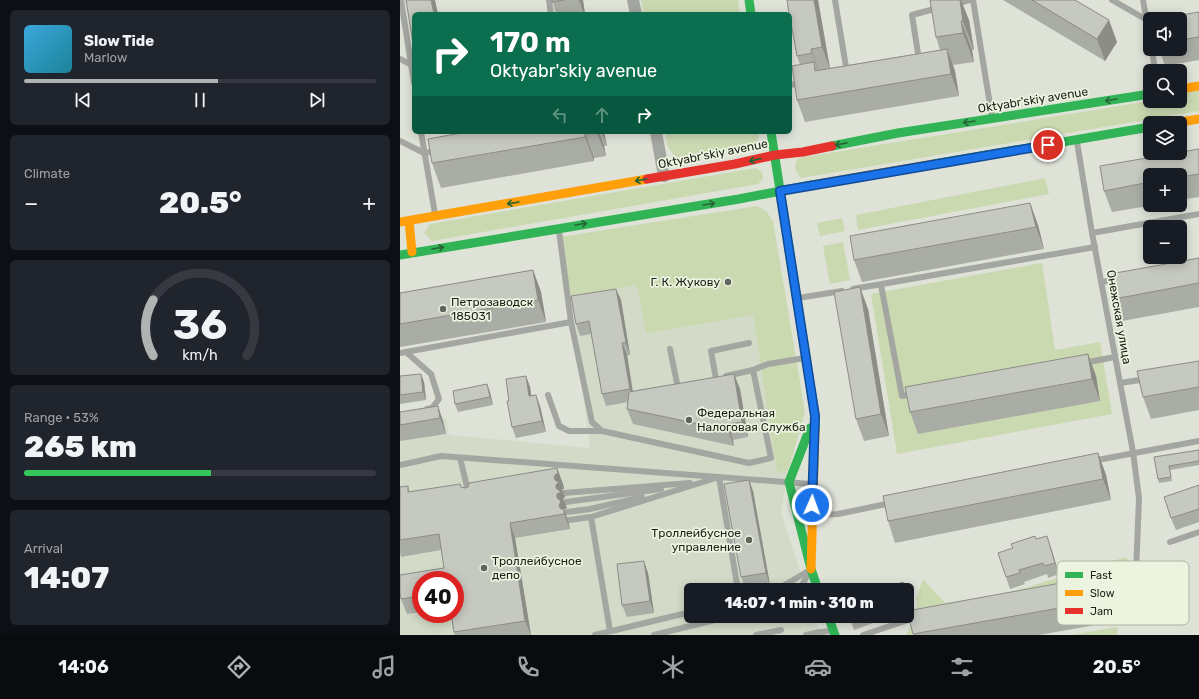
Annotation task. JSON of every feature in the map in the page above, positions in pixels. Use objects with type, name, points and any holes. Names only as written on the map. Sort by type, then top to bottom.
[{"type":"main road","points":[[749,0],[751,12]]},
{"type":"main road","points":[[1187,88],[1199,86]]},
{"type":"main road","name":"Oktyabr'skiy avenue","points":[[405,221],[735,164],[775,155],[803,152],[898,133],[1143,95]]},
{"type":"main road","points":[[1187,121],[1199,119]]},
{"type":"main road","points":[[400,255],[731,200],[1143,128]]},
{"type":"main road","points":[[772,134],[815,416],[813,484],[808,510],[811,569]]},
{"type":"main road","points":[[405,221],[412,252]]},
{"type":"main road","points":[[815,416],[789,482],[816,583]]},
{"type":"main road","points":[[830,623],[834,633]]},
{"type":"street","points":[[634,0],[636,12]]},
{"type":"street","points":[[656,134],[664,176]]},
{"type":"lane","points":[[401,0],[412,66]]},
{"type":"lane","points":[[549,0],[551,12]]},
{"type":"lane","points":[[835,0],[848,75]]},
{"type":"lane","points":[[948,6],[971,0],[992,118]]},
{"type":"lane","points":[[1112,0],[1143,18]]},
{"type":"lane","points":[[1143,0],[1145,12]]},
{"type":"lane","points":[[912,63],[920,62],[912,15],[941,7]]},
{"type":"lane","points":[[400,59],[412,66]]},
{"type":"lane","points":[[841,76],[855,74]]},
{"type":"lane","points":[[792,86],[806,82]]},
{"type":"lane","points":[[421,134],[435,216]]},
{"type":"lane","name":"Онежская улица","points":[[1076,140],[1133,452],[1139,498],[1136,561]]},
{"type":"lane","points":[[400,141],[424,153],[447,150]]},
{"type":"lane","points":[[1092,233],[1199,214]]},
{"type":"lane","points":[[558,228],[571,322],[592,422],[602,431]]},
{"type":"lane","points":[[796,298],[881,285],[1095,247]]},
{"type":"lane","points":[[1102,282],[1124,278]]},
{"type":"lane","points":[[881,285],[902,396],[918,393]]},
{"type":"lane","points":[[403,353],[571,322]]},
{"type":"lane","points":[[716,379],[711,351],[749,343]]},
{"type":"lane","points":[[670,349],[678,388]]},
{"type":"lane","points":[[403,353],[431,374],[439,399],[432,408],[424,410]]},
{"type":"lane","points":[[1073,364],[1115,357]]},
{"type":"lane","points":[[709,380],[753,370],[768,364],[806,358]]},
{"type":"lane","points":[[548,395],[559,426],[569,431],[602,431],[748,463],[771,458],[753,370]]},
{"type":"lane","points":[[1120,383],[1156,377]]},
{"type":"lane","points":[[1086,462],[1133,452],[1199,441]]},
{"type":"lane","points":[[400,465],[442,456],[813,484]]},
{"type":"lane","points":[[460,458],[470,499]]},
{"type":"lane","points":[[569,520],[591,517],[719,477]]},
{"type":"lane","points":[[719,477],[737,583]]},
{"type":"lane","points":[[564,493],[702,482]]},
{"type":"lane","points":[[566,502],[693,485]]},
{"type":"lane","points":[[567,512],[680,489]]},
{"type":"lane","points":[[794,504],[808,510],[838,514],[900,501]]},
{"type":"lane","points":[[591,517],[610,631]]},
{"type":"lane","points":[[1170,542],[1199,532]]},
{"type":"lane","points":[[788,583],[811,569]]},
{"type":"lane","points":[[803,583],[811,569]]},
{"type":"lane","points":[[595,635],[684,614]]},
{"type":"lane","points":[[863,635],[923,616]]},
{"type":"lane","points":[[654,635],[703,623]]},
{"type":"lane","points":[[756,635],[781,630]]},
{"type":"lane","points":[[806,635],[820,632],[834,633]]},
{"type":"shaded area","name":"Троллейбусное управление","points":[[637,285],[647,334],[753,315],[777,472],[788,471],[781,513],[804,583],[684,583],[684,623],[817,623],[821,635],[400,635],[400,424],[446,419],[449,435],[590,448],[571,296]]},
{"type":"green space","points":[[641,0],[738,0],[740,12],[644,12]]},
{"type":"green space","points":[[1199,86],[1199,111],[1169,116],[1143,116],[1143,120],[801,178],[795,168],[798,158],[1143,102],[1143,108],[1187,108],[1187,88]]},
{"type":"green space","points":[[665,134],[759,134],[758,140],[748,147],[686,160],[676,158],[668,147]]},
{"type":"green space","points":[[756,168],[762,172],[763,179],[758,184],[432,241],[424,233],[430,224]]},
{"type":"green space","points":[[1045,178],[1049,194],[858,230],[856,215]]},
{"type":"green space","points":[[757,206],[766,211],[773,221],[805,412],[788,471],[777,472],[753,315],[646,334],[637,285],[571,296],[560,237]]},
{"type":"green space","points":[[842,218],[845,231],[820,236],[817,223]]},
{"type":"green space","points":[[843,242],[850,280],[830,284],[823,246]]},
{"type":"green space","points":[[1042,263],[1055,350],[1100,342],[1112,414],[897,454],[871,294]]},
{"type":"green space","points":[[1126,557],[1129,561],[1113,561]]},
{"type":"green space","points":[[1057,578],[1057,596],[923,621],[912,633],[912,635],[906,635],[912,623],[914,623],[914,619],[918,611],[916,599],[923,579],[945,603],[1005,594]]},
{"type":"green space","points":[[1117,627],[1117,635],[1071,635]]},
{"type":"building","points":[[406,0],[431,0],[434,12],[412,12],[412,38]]},
{"type":"building","points":[[552,0],[564,0],[552,2]]},
{"type":"building","points":[[787,0],[814,0],[822,47],[811,49],[812,53],[797,56],[792,29],[792,12],[789,12]]},
{"type":"building","points":[[930,0],[960,0],[963,33],[936,37]]},
{"type":"building","points":[[1032,0],[1075,0],[1109,20],[1097,39]]},
{"type":"building","points":[[1199,12],[1199,37],[1187,39],[1187,14]]},
{"type":"building","points":[[947,49],[951,74],[797,100],[792,66],[814,62],[815,71]]},
{"type":"building","points":[[456,134],[585,134],[585,137],[432,163],[428,139]]},
{"type":"building","points":[[1199,149],[1199,174],[1187,176],[1187,168],[1143,168],[1143,183],[1104,191],[1100,166],[1143,159],[1143,160],[1187,160],[1187,151]]},
{"type":"building","points":[[1030,203],[1036,227],[854,260],[850,236]]},
{"type":"building","points":[[1199,258],[1199,283],[1114,299],[1110,274],[1166,264],[1187,264],[1187,260]]},
{"type":"building","points":[[533,270],[538,300],[400,324],[400,293]]},
{"type":"building","points":[[860,287],[881,414],[856,419],[834,292]]},
{"type":"building","points":[[616,289],[626,343],[622,343],[630,389],[602,394],[589,321],[576,324],[571,296]]},
{"type":"building","points":[[1088,354],[1092,379],[910,412],[905,387]]},
{"type":"building","points":[[1199,361],[1199,387],[1143,397],[1137,371]]},
{"type":"building","points":[[421,374],[423,392],[400,395],[400,376]]},
{"type":"building","points":[[734,374],[742,422],[728,424],[728,430],[627,409],[629,392]]},
{"type":"building","points":[[526,376],[529,396],[536,395],[542,421],[512,427],[507,401],[509,401],[506,379]]},
{"type":"building","points":[[487,384],[490,397],[455,404],[453,391]]},
{"type":"building","points":[[438,406],[440,418],[400,425],[400,412]]},
{"type":"building","points":[[1199,450],[1199,461],[1169,466],[1171,477],[1158,479],[1154,457]]},
{"type":"building","points":[[1098,453],[1103,479],[888,521],[883,496]]},
{"type":"building","name":"Троллейбусное депо","points":[[557,468],[558,473],[554,478],[559,482],[556,485],[556,488],[561,492],[557,494],[557,498],[561,501],[559,506],[561,509],[564,509],[564,514],[510,523],[525,621],[454,632],[452,623],[464,623],[464,571],[425,571],[444,568],[439,534],[400,540],[400,487],[408,486],[408,492],[460,484],[461,487],[465,488],[468,487],[469,483]]},
{"type":"building","name":"Троллейбусное управление","points":[[749,480],[766,573],[741,577],[724,484]]},
{"type":"building","points":[[1199,485],[1199,509],[1171,518],[1164,497]]},
{"type":"building","points":[[1035,536],[1036,539],[1047,536],[1055,563],[1044,566],[1043,563],[1019,570],[1020,573],[1006,577],[998,553],[1013,548],[1011,544]]},
{"type":"building","points":[[644,561],[650,601],[622,605],[617,564]]},
{"type":"building","name":"Троллейбусное депо","points":[[412,573],[412,597],[401,599],[400,575]]},
{"type":"building","points":[[1057,584],[1057,608],[913,634],[910,623],[914,623],[914,610]]},
{"type":"traffic: fast","points":[[749,0],[751,12]]},
{"type":"traffic: fast","points":[[832,146],[898,133],[1143,95]]},
{"type":"traffic: fast","points":[[934,164],[1143,128]]},
{"type":"traffic: fast","points":[[771,134],[815,416],[815,430]]},
{"type":"traffic: fast","points":[[400,255],[739,199],[812,185]]},
{"type":"traffic: fast","points":[[810,428],[789,482],[816,583]]},
{"type":"traffic: fast","points":[[831,623],[835,635]]},
{"type":"traffic: slow","points":[[1187,88],[1199,86]]},
{"type":"traffic: slow","points":[[1187,121],[1199,119]]},
{"type":"traffic: slow","points":[[812,185],[934,164]]},
{"type":"traffic: slow","points":[[400,222],[647,179]]},
{"type":"traffic: slow","points":[[409,221],[412,252]]},
{"type":"traffic: slow","points":[[811,569],[815,430]]},
{"type":"traffic: jam","points":[[647,179],[832,146]]},
{"type":"place","name":"Г. К. Жукову","points":[[728,282]]},
{"type":"place","name":"Петрозаводск 185031","points":[[443,309]]},
{"type":"place","name":"Федеральная Налоговая Служба","points":[[689,420]]},
{"type":"place","name":"Троллейбусное управление","points":[[749,540]]},
{"type":"place","name":"Троллейбусное депо","points":[[484,568]]},
{"type":"route","points":[[812,505],[815,416],[780,191],[1048,145]]}]
